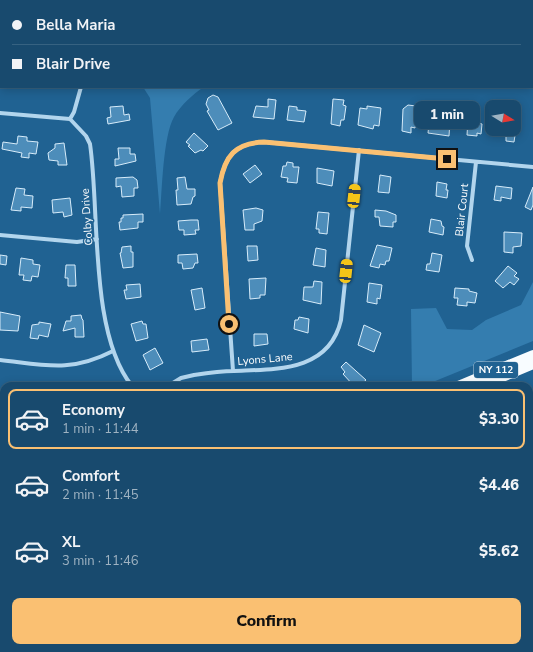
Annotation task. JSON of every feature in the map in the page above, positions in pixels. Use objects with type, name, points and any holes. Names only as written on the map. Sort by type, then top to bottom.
[{"type":"main road","name":"NY 112","points":[[468,382],[533,355]]},
{"type":"main road","name":"NY 112","points":[[490,382],[533,364]]},
{"type":"street","points":[[0,113],[70,119],[74,112],[81,88]]},
{"type":"street","name":"Colby Drive","points":[[70,119],[86,136],[90,144],[103,302],[113,351],[130,382]]},
{"type":"street","points":[[233,371],[220,198],[223,168],[228,157],[241,146],[250,142],[264,142],[533,167]]},
{"type":"street","name":"Lyons Lane","points":[[176,382],[187,376],[294,367],[320,354],[338,330],[343,302],[359,150]]},
{"type":"street","name":"Blair Court","points":[[472,260],[467,246],[476,162]]},
{"type":"street","points":[[0,234],[77,242],[97,240]]},
{"type":"street","points":[[0,360],[62,367],[98,359],[113,351]]},
{"type":"shaded area","points":[[144,88],[203,88],[183,105],[174,117],[170,126],[165,150],[160,214],[150,98]]},
{"type":"shaded area","points":[[533,282],[533,341],[433,382],[412,382],[411,309],[436,308],[447,329],[472,330],[486,320],[521,305]]},
{"type":"building","points":[[213,95],[218,97],[232,123],[218,130],[207,111],[209,110],[206,104],[208,98]]},
{"type":"building","points":[[268,99],[276,100],[274,119],[253,117],[256,106],[268,107]]},
{"type":"building","points":[[333,99],[344,100],[343,105],[346,106],[344,120],[341,120],[340,126],[331,124]]},
{"type":"building","points":[[408,105],[416,106],[417,116],[422,117],[421,123],[416,123],[415,128],[411,127],[411,133],[402,131],[403,109]]},
{"type":"building","points":[[123,106],[124,115],[129,114],[130,120],[108,124],[107,118],[111,117],[110,107]]},
{"type":"building","points":[[289,106],[297,107],[297,110],[306,111],[304,122],[287,120]]},
{"type":"building","points":[[367,106],[381,108],[379,126],[374,125],[373,129],[358,125],[360,108],[367,109]]},
{"type":"building","points":[[437,116],[448,118],[450,121],[449,136],[428,133],[429,124],[433,124],[433,120]]},
{"type":"building","points":[[468,120],[482,124],[481,134],[477,133],[477,136],[467,135]]},
{"type":"building","points":[[194,133],[208,146],[203,151],[201,150],[195,153],[186,142]]},
{"type":"building","points":[[18,136],[27,137],[27,141],[38,142],[36,154],[29,153],[29,158],[21,157],[22,153],[2,149],[3,142],[17,144]]},
{"type":"building","points":[[506,136],[515,136],[514,142],[506,141]]},
{"type":"building","points":[[64,143],[67,165],[58,165],[58,161],[49,160],[48,153],[55,148],[55,144]]},
{"type":"building","points":[[118,148],[130,148],[130,154],[135,154],[136,161],[115,166],[115,159],[119,159]]},
{"type":"building","points":[[287,162],[293,163],[293,167],[299,167],[297,183],[287,182],[288,178],[281,177],[283,166],[286,166]]},
{"type":"building","points":[[255,165],[262,174],[250,183],[243,174]]},
{"type":"building","points":[[317,168],[334,171],[332,186],[317,183]]},
{"type":"building","points":[[380,175],[391,177],[389,193],[378,192]]},
{"type":"building","points":[[133,177],[137,180],[138,188],[134,188],[134,196],[122,197],[121,186],[116,187],[116,178]]},
{"type":"building","points":[[185,177],[187,189],[195,189],[195,196],[193,197],[191,204],[177,205],[177,178]]},
{"type":"building","points":[[437,182],[447,184],[447,198],[436,196]]},
{"type":"building","points":[[496,186],[512,188],[511,199],[501,197],[501,201],[494,200]]},
{"type":"building","points":[[533,187],[533,205],[531,210],[525,207]]},
{"type":"building","points":[[16,188],[25,189],[24,195],[33,196],[32,208],[21,207],[21,211],[11,210]]},
{"type":"building","points":[[70,198],[72,215],[64,217],[63,212],[53,213],[52,200]]},
{"type":"building","points":[[256,208],[263,210],[262,221],[254,224],[254,230],[245,230],[243,210]]},
{"type":"building","points":[[375,210],[386,211],[396,215],[396,222],[393,222],[393,227],[380,226],[379,217],[375,217]]},
{"type":"building","points":[[318,212],[329,213],[327,234],[319,233],[319,229],[316,229]]},
{"type":"building","points":[[143,214],[143,222],[138,222],[138,228],[120,230],[119,222],[121,222],[123,215]]},
{"type":"building","points":[[431,219],[441,221],[442,226],[444,227],[443,235],[429,232]]},
{"type":"building","points":[[198,220],[199,230],[195,230],[196,234],[184,235],[184,230],[179,230],[178,221]]},
{"type":"building","points":[[504,232],[522,233],[521,246],[513,247],[513,253],[504,252]]},
{"type":"building","points":[[377,245],[392,248],[389,261],[386,261],[385,265],[380,264],[379,268],[370,266]]},
{"type":"building","points":[[131,246],[131,252],[133,252],[133,267],[123,268],[120,253],[122,247]]},
{"type":"building","points":[[247,246],[257,246],[258,260],[248,261]]},
{"type":"building","points":[[316,248],[326,250],[325,267],[313,265]]},
{"type":"building","points":[[432,253],[442,255],[439,272],[426,270],[427,264],[430,264]]},
{"type":"building","points":[[197,254],[198,263],[195,263],[193,268],[183,269],[182,263],[178,263],[178,255]]},
{"type":"building","points":[[0,255],[7,256],[6,265],[0,264]]},
{"type":"building","points":[[21,258],[33,260],[33,264],[40,265],[38,277],[32,276],[31,281],[23,280],[24,275],[19,275]]},
{"type":"building","points":[[66,265],[75,265],[76,286],[68,286],[68,278],[65,278]]},
{"type":"building","points":[[508,266],[517,273],[514,276],[519,279],[514,285],[510,282],[503,288],[495,281]]},
{"type":"building","points":[[266,278],[265,295],[260,295],[260,298],[250,299],[249,279]]},
{"type":"building","points":[[314,281],[322,282],[321,304],[303,300],[304,287],[313,287]]},
{"type":"building","points":[[369,283],[382,285],[380,299],[377,298],[377,304],[367,302]]},
{"type":"building","points":[[140,284],[141,297],[126,299],[124,290],[127,290],[126,285]]},
{"type":"building","points":[[202,288],[205,308],[195,310],[191,290]]},
{"type":"building","points":[[455,288],[469,289],[469,291],[477,293],[475,303],[467,302],[467,306],[457,305],[458,298],[454,298]]},
{"type":"building","points":[[0,312],[20,316],[18,331],[0,330]]},
{"type":"building","points":[[81,315],[83,320],[84,337],[75,337],[75,328],[63,331],[66,321],[71,321],[71,316]]},
{"type":"building","points":[[299,317],[309,319],[308,333],[294,329],[295,320],[298,320]]},
{"type":"building","points":[[142,321],[143,324],[146,324],[148,338],[136,341],[131,324]]},
{"type":"building","points":[[39,322],[51,324],[48,337],[39,335],[38,339],[30,338],[32,325],[39,324]]},
{"type":"building","points":[[364,325],[381,333],[374,352],[358,345]]},
{"type":"building","points":[[254,334],[267,334],[268,344],[254,346]]},
{"type":"building","points":[[207,339],[209,350],[192,352],[191,341]]},
{"type":"building","points":[[155,348],[163,363],[150,370],[143,355]]},
{"type":"building","points":[[346,362],[366,380],[364,382],[350,382],[343,374],[345,372],[341,367]]},
{"type":"route","points":[[229,324],[220,183],[223,168],[228,157],[233,152],[250,142],[264,142],[447,159]]}]
